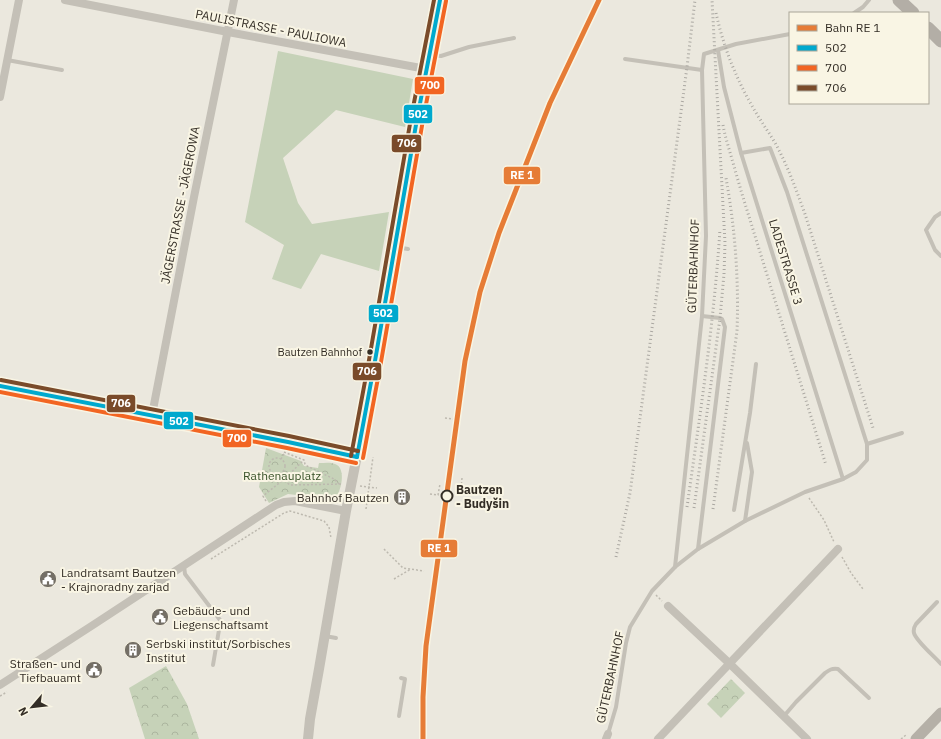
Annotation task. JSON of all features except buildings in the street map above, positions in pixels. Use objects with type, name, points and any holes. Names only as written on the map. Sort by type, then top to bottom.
[{"type":"main road","points":[[899,0],[912,12]]},
{"type":"main road","points":[[929,29],[941,41]]},
{"type":"main road","points":[[916,739],[941,713]]},
{"type":"street","points":[[0,97],[18,0]]},
{"type":"street","name":"PAULISTRASSE - PAULIOWA","points":[[65,0],[426,69]]},
{"type":"street","name":"JÄGERSTRASSE - JÄGEROWA","points":[[152,415],[194,196],[234,0]]},
{"type":"street","points":[[308,739],[346,511],[367,405],[396,247],[426,69],[440,0]]},
{"type":"street","points":[[0,386],[288,442],[357,457]]},
{"type":"street","points":[[0,685],[271,508],[284,502],[295,501],[346,511]]},
{"type":"street","points":[[658,739],[838,549]]},
{"type":"street","points":[[668,606],[807,739]]},
{"type":"lane","points":[[856,12],[863,7],[869,0]]},
{"type":"lane","name":"GÜTERBAHNHOF","points":[[675,567],[702,316],[706,236],[702,70],[704,54],[736,44],[789,34]]},
{"type":"lane","points":[[430,55],[441,56],[468,47],[514,38]]},
{"type":"lane","name":"LADESTRASSE 3","points":[[718,50],[724,87],[741,154],[843,479]]},
{"type":"lane","points":[[625,59],[702,70]]},
{"type":"lane","points":[[7,60],[62,70]]},
{"type":"lane","points":[[741,154],[770,148],[787,192],[867,444],[902,433]]},
{"type":"lane","points":[[941,213],[935,217],[926,230],[935,250],[941,256]]},
{"type":"lane","points":[[396,247],[408,250]]},
{"type":"lane","points":[[698,549],[725,327],[722,319],[720,318],[702,316]]},
{"type":"lane","points":[[734,510],[750,413],[756,364]]},
{"type":"lane","points":[[745,521],[752,472],[746,439]]},
{"type":"lane","name":"GÜTERBAHNHOF","points":[[607,736],[616,707],[630,627],[652,592],[675,567],[698,549],[745,521],[805,492],[843,479],[856,472],[867,460],[867,444]]},
{"type":"lane","points":[[184,566],[186,574],[220,620],[212,665]]},
{"type":"lane","points":[[938,602],[916,624],[913,631],[919,641],[941,664]]},
{"type":"lane","points":[[325,636],[336,638]]},
{"type":"lane","points":[[784,716],[825,673],[834,668],[838,668],[868,698]]},
{"type":"lane","points":[[399,716],[405,679],[401,678]]},
{"type":"path","points":[[445,418],[454,419]]},
{"type":"path","points":[[284,452],[304,460],[307,466],[334,479],[339,484],[290,486],[279,475],[273,474],[269,471],[269,462],[276,458],[281,459],[284,452]]},
{"type":"path","points":[[366,509],[373,457]]},
{"type":"path","points":[[279,475],[283,472],[285,466],[281,459]]},
{"type":"path","points":[[271,508],[263,496],[304,460]]},
{"type":"path","points":[[461,488],[462,478]]},
{"type":"path","points":[[430,494],[438,495],[440,484]]},
{"type":"path","points":[[351,485],[377,488]]},
{"type":"path","points":[[805,492],[824,520],[851,573],[862,589]]},
{"type":"path","points":[[209,560],[284,513],[290,511],[324,521],[328,527],[331,542]]},
{"type":"path","points":[[384,549],[403,568],[424,570]]},
{"type":"path","points":[[394,579],[412,569]]},
{"type":"path","points":[[652,592],[668,606]]},
{"type":"path","points":[[0,696],[6,692]]},
{"type":"green space","points":[[278,51],[413,79],[405,127],[336,110],[283,158],[298,203],[312,224],[389,212],[379,271],[321,254],[301,289],[272,279],[284,245],[245,222]]},
{"type":"green space","name":"Rathenauplatz","points":[[266,448],[301,461],[304,466],[318,468],[319,463],[333,463],[339,466],[342,480],[335,499],[288,494],[269,503],[259,487]]},
{"type":"green space","points":[[166,666],[187,704],[199,739],[145,739],[129,688]]},
{"type":"green space","points":[[731,679],[745,693],[721,718],[707,704]]},
{"type":"railway","points":[[616,557],[630,493],[695,0]]},
{"type":"railway","points":[[694,508],[720,318],[724,274],[725,243],[712,0]]},
{"type":"railway","points":[[716,13],[722,37],[735,71],[745,93],[779,150],[798,195],[873,428]]},
{"type":"railway","points":[[723,125],[742,194],[826,465]]},
{"type":"railway","points":[[713,509],[737,331],[736,254],[726,178]]},
{"type":"railway","points":[[687,507],[702,403],[720,229]]},
{"type":"transit line","name":"706","points":[[351,456],[411,118],[434,0]]},
{"type":"transit line","name":"502","points":[[357,457],[417,119],[440,0]]},
{"type":"transit line","points":[[423,739],[423,697],[426,646],[465,361],[480,292],[499,233],[550,103],[599,0]]},
{"type":"transit line","name":"700","points":[[363,458],[423,120],[446,1]]},
{"type":"transit line","name":"706","points":[[1,380],[289,436],[358,451]]},
{"type":"transit line","name":"502","points":[[0,386],[288,442],[357,457]]},
{"type":"transit line","name":"700","points":[[0,392],[287,448],[356,463]]},
{"type":"place","name":"Bautzen Bahnhof","points":[[370,352]]},
{"type":"place","name":"Bautzen - Budyšin","points":[[447,496]]},
{"type":"place","name":"Bahnhof Bautzen","points":[[402,497]]},
{"type":"place","name":"Landratsamt Bautzen - Krajnoradny zarjad","points":[[48,579]]},
{"type":"place","name":"Gebäude- und Liegenschaftsamt","points":[[160,617]]},
{"type":"place","name":"Serbski institut/Sorbisches Institut","points":[[133,650]]},
{"type":"place","name":"Straßen- und Tiefbauamt","points":[[94,670]]}]
